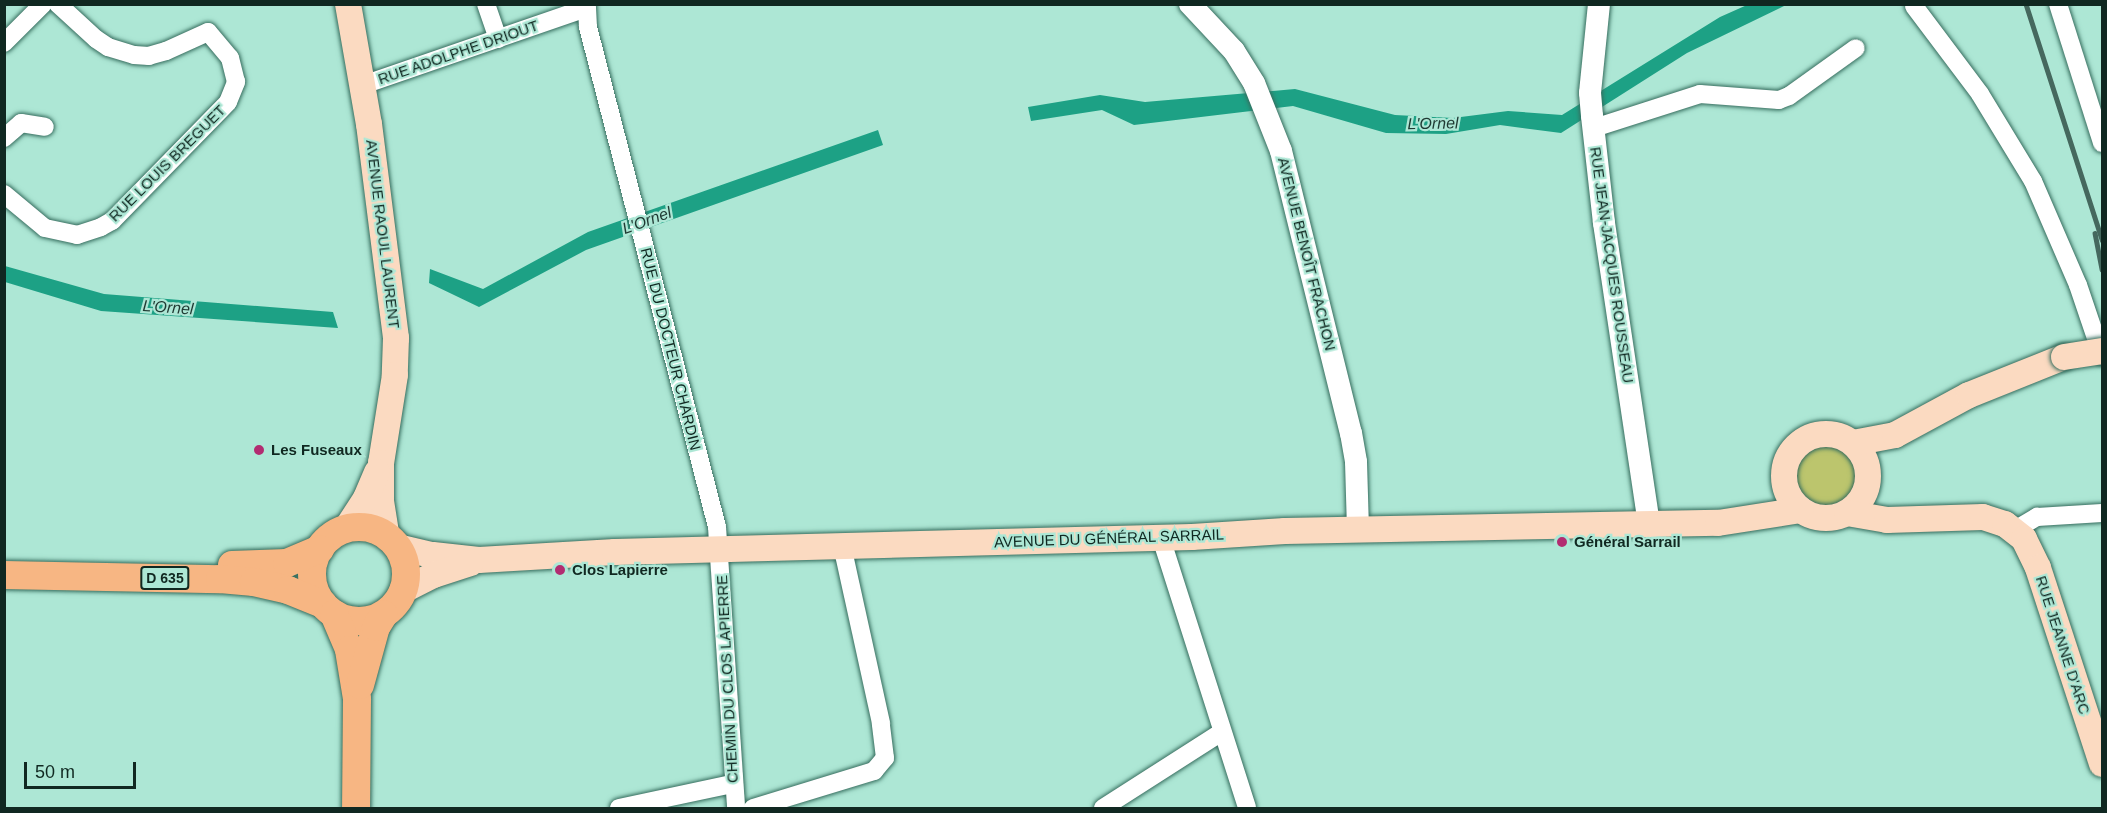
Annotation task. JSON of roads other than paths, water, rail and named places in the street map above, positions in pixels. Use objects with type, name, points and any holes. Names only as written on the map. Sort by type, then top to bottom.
[{"type":"main road","name":"AVENUE RAOUL LAURENT","points":[[348,4],[363,85],[396,338],[395,375],[381,464],[381,501],[392,542]]},
{"type":"main road","points":[[1853,443],[1895,435],[1969,395],[2034,367],[2064,357],[2103,351]]},
{"type":"main road","points":[[1895,435],[1867,478],[1860,501],[1847,513],[1827,519],[1801,510],[1789,497],[1783,481],[1785,462],[1790,453],[1806,438],[1815,435],[1835,435],[1853,443],[1860,451],[1867,478],[1881,506],[1903,518]]},
{"type":"main road","name":"AVENUE RAOUL LAURENT","points":[[346,530],[366,498],[381,464]]},
{"type":"main road","points":[[1739,520],[1763,504],[1783,481]]},
{"type":"main road","name":"AVENUE DU GÉNÉRAL SARRAIL","points":[[392,542],[422,554],[479,560],[531,555],[1161,538],[1358,530],[1649,525],[1739,520],[1801,510]]},
{"type":"main road","points":[[1847,513],[1873,519],[1983,517],[1994,519],[2015,530]]},
{"type":"main road","points":[[356,808],[357,699],[349,650],[312,577],[320,549],[327,540],[346,530],[367,528],[392,542],[405,568],[402,591],[398,600],[384,614],[376,627],[357,699]]},
{"type":"main road","name":"RUE JEANNE D'ARC","points":[[2015,530],[2030,548],[2038,568],[2103,764]]},
{"type":"main road","name":"D 635","points":[[4,560],[265,566],[287,563],[320,549]]},
{"type":"main road","name":"AVENUE DU GÉNÉRAL SARRAIL","points":[[402,591],[434,575],[479,560]]},
{"type":"main road","name":"D 635","points":[[4,575],[220,579],[254,582],[288,590],[328,609]]},
{"type":"main road","points":[[328,609],[354,621],[375,618],[384,614]]},
{"type":"street","points":[[4,43],[43,4]]},
{"type":"street","name":"RUE LOUIS BREGUET","points":[[4,194],[45,228],[77,235],[112,221],[228,102],[236,82],[236,73],[230,58],[208,32],[166,51],[148,56],[134,55],[108,47],[96,39],[58,4]]},
{"type":"street","points":[[486,4],[498,39]]},
{"type":"street","name":"AVENUE BENOÎT FRACHON","points":[[1190,4],[1234,51],[1254,83],[1281,151],[1351,433],[1356,462],[1358,530]]},
{"type":"street","name":"RUE JEAN-JACQUES ROUSSEAU","points":[[1599,4],[1590,93],[1604,223],[1649,525]]},
{"type":"street","points":[[2058,4],[2103,143]]},
{"type":"street","name":"RUE ADOLPHE DRIOUT","points":[[363,85],[588,6]]},
{"type":"street","name":"RUE DU DOCTEUR CHARDIN","points":[[588,6],[588,27],[717,527],[720,550]]},
{"type":"street","points":[[1914,6],[1980,94],[2033,181],[2078,285],[2103,356]]},
{"type":"street","points":[[1593,122],[1700,94],[1779,100],[1790,96],[1856,48]]},
{"type":"street","points":[[4,138],[21,123],[45,127]]},
{"type":"street","points":[[2015,530],[2037,517],[2103,513]]},
{"type":"street","points":[[1161,538],[1247,808]]},
{"type":"street","points":[[753,808],[874,771],[885,758],[881,723],[842,546]]},
{"type":"street","name":"CHEMIN DU CLOS LAPIERRE","points":[[720,550],[732,784],[736,808]]},
{"type":"street","points":[[1103,808],[1222,732]]},
{"type":"street","points":[[619,808],[732,784]]},
{"type":"water","name":"L'Ornel","points":[[1747,5],[1786,5],[1687,53],[1561,133],[1500,125],[1446,134],[1386,133],[1293,106],[1134,125],[1102,110],[1031,121],[1028,107],[1100,95],[1145,102],[1295,89],[1395,115],[1453,118],[1508,111],[1562,115],[1720,17]]},
{"type":"water","name":"L'Ornel","points":[[878,130],[883,145],[586,250],[479,307],[429,283],[430,269],[483,289],[588,232]]},
{"type":"water","name":"L'Ornel","points":[[5,266],[104,294],[333,312],[338,328],[101,311],[5,282]]},
{"type":"railway","points":[[2026,4],[2102,240]]},
{"type":"railway","points":[[2095,233],[2102,269]]},
{"type":"place","name":"Les Fuseaux","points":[[259,450]]},
{"type":"place","name":"Général Sarrail","points":[[1562,542]]},
{"type":"place","name":"Clos Lapierre","points":[[560,570]]}]
